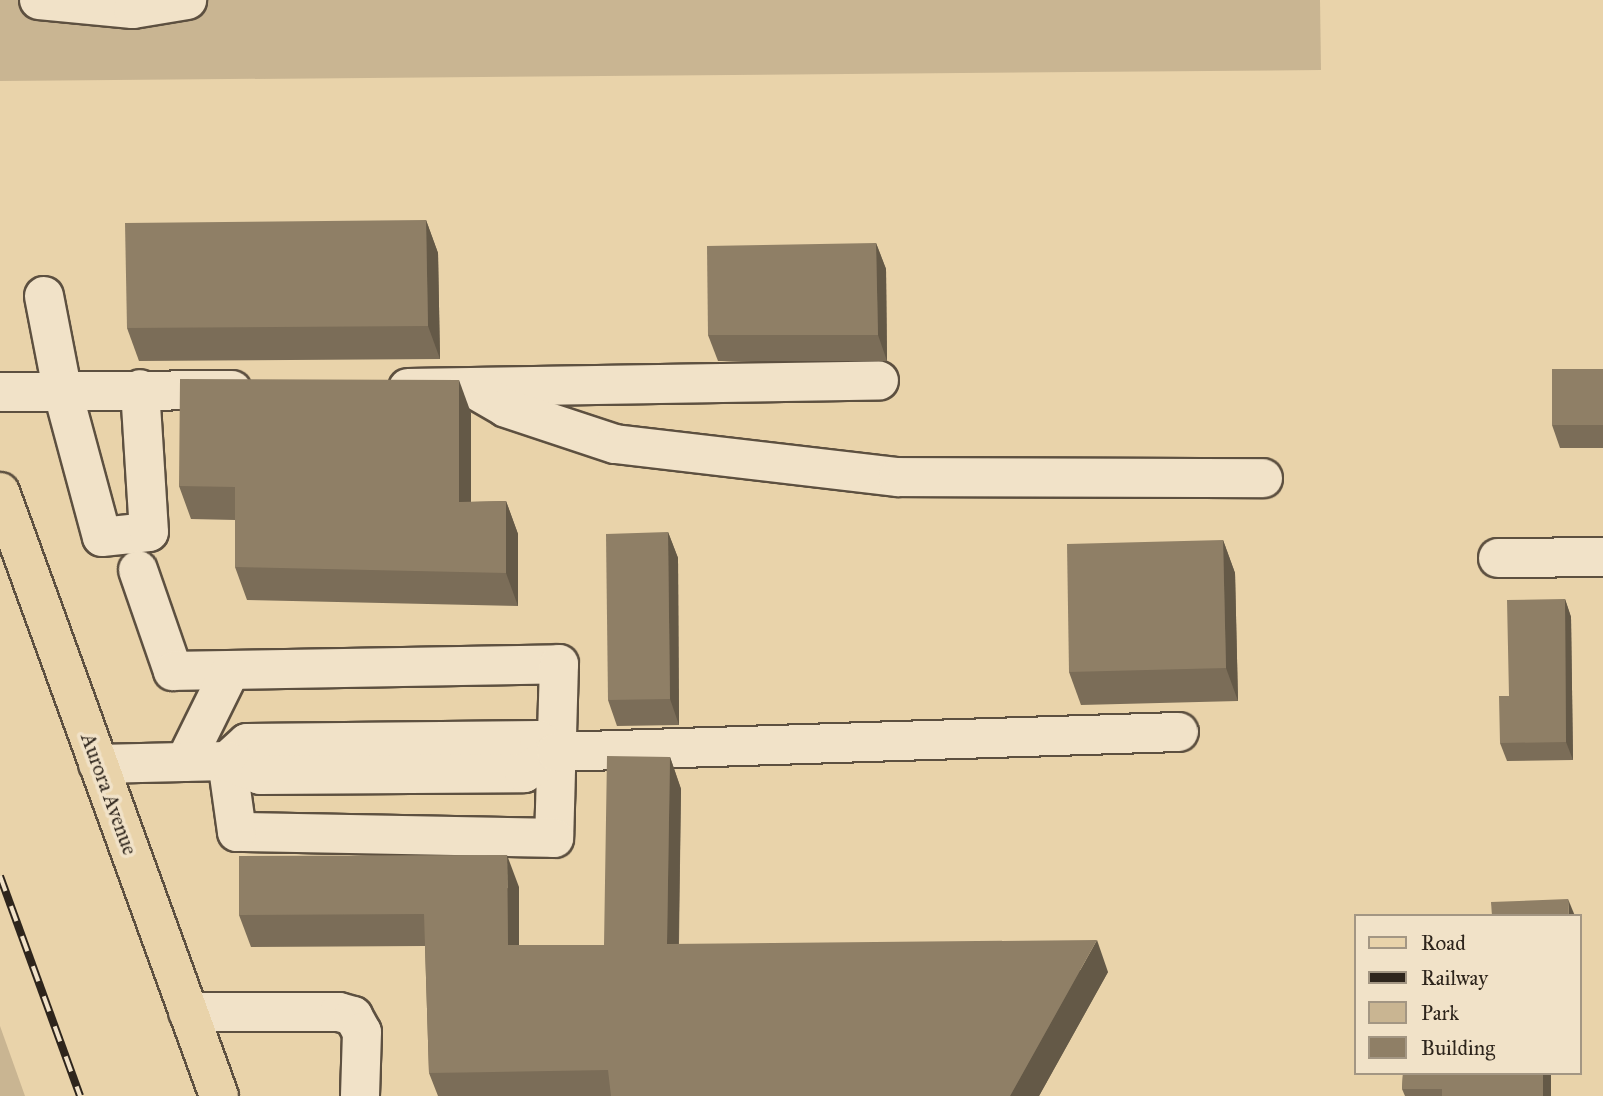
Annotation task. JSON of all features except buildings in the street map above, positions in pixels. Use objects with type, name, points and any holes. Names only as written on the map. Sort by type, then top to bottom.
[{"type":"main road","name":"Aurora Avenue","points":[[0,492],[219,1096]]},
{"type":"street","points":[[39,0],[133,9],[187,0]]},
{"type":"street","points":[[44,296],[62,389],[103,537],[149,532],[140,389]]},
{"type":"street","points":[[378,388],[879,381]]},
{"type":"street","points":[[470,387],[506,408],[615,444],[898,477],[1263,478]]},
{"type":"street","points":[[0,392],[62,389],[272,389]]},
{"type":"street","points":[[1497,558],[1603,557]]},
{"type":"street","points":[[138,570],[173,671],[229,673],[559,664],[554,838],[237,832],[227,761]]},
{"type":"street","points":[[185,762],[229,673]]},
{"type":"street","points":[[98,764],[227,761],[260,775],[524,773],[556,752],[1179,733]]},
{"type":"street","points":[[188,1012],[339,1012],[353,1016],[362,1032],[360,1096]]},
{"type":"green space","points":[[0,0],[1320,0],[1321,70],[0,81]]},
{"type":"green space","points":[[0,1026],[25,1096],[0,1096]]},
{"type":"railway","points":[[0,876],[80,1096]]}]
